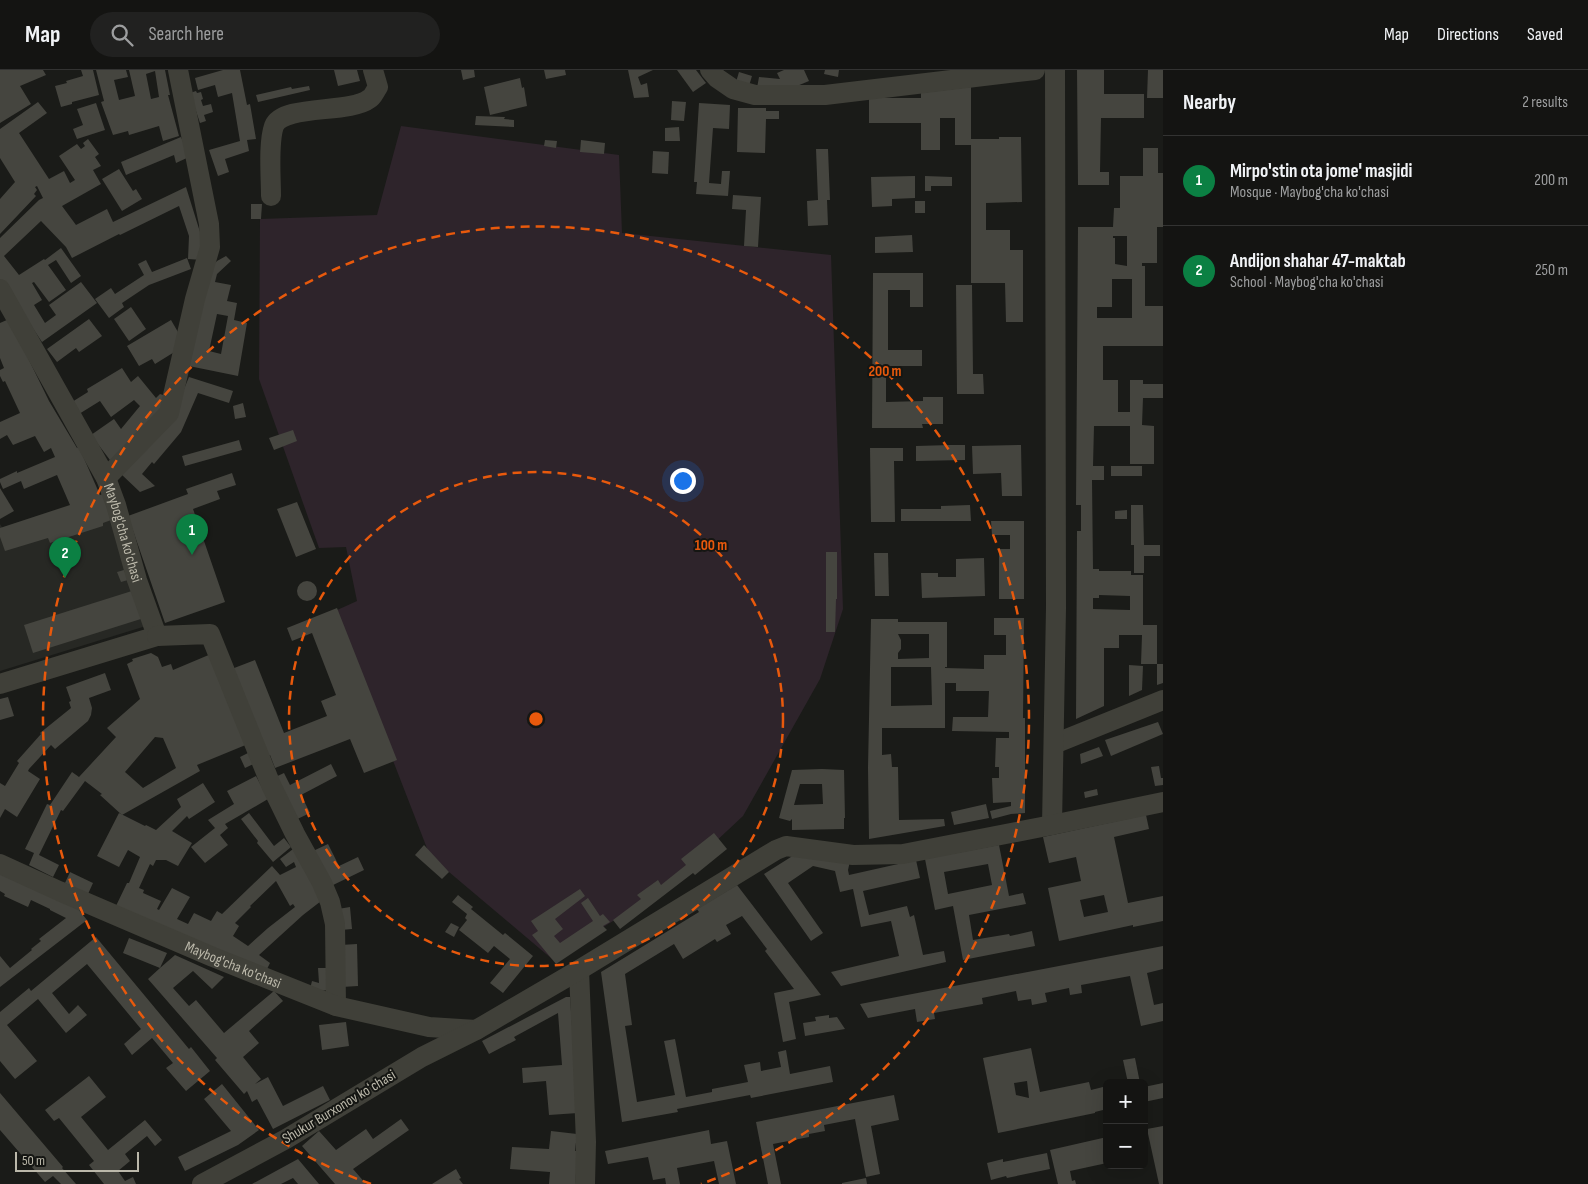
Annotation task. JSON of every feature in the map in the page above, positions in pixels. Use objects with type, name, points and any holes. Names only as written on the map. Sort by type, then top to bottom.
[{"type":"street","points":[[106,478],[169,413],[195,299],[210,247],[209,224],[178,70]]},
{"type":"street","points":[[271,196],[271,136],[275,123],[289,114],[360,104],[370,98],[378,87],[373,70]]},
{"type":"street","points":[[710,70],[717,78],[733,89],[755,95],[825,96],[1035,70]]},
{"type":"street","points":[[1052,825],[1056,540],[1055,70]]},
{"type":"street","name":"Maybog'cha ko'chasi","points":[[0,289],[106,478],[116,505],[137,580],[157,636]]},
{"type":"street","points":[[0,684],[157,636],[210,634],[271,785],[330,902],[335,924],[336,1006]]},
{"type":"street","points":[[1054,744],[1163,700]]},
{"type":"street","name":"Shukur Burxonov koʻchasi","points":[[202,1184],[286,1138],[422,1057],[476,1030],[579,970],[776,850],[786,846],[853,856],[903,854],[1163,802]]},
{"type":"street","name":"Maybog'cha ko'chasi","points":[[0,864],[213,957],[336,1006],[429,1027],[476,1030]]},
{"type":"street","points":[[579,970],[586,1184]]},
{"type":"shaded area","points":[[401,126],[619,155],[622,233],[831,255],[843,609],[820,679],[743,816],[666,888],[552,959],[430,856],[335,611],[357,601],[346,547],[319,548],[259,379],[260,219],[377,215]]},
{"type":"shaded area","points":[[104,496],[146,626],[0,671],[0,524],[3,529]]},
{"type":"building","points":[[0,70],[43,70],[46,75],[20,86],[31,104],[0,123]]},
{"type":"building","points":[[81,70],[93,70],[99,95],[61,107],[55,86],[83,76]]},
{"type":"building","points":[[96,70],[126,70],[128,77],[114,80],[119,100],[135,96],[129,70],[165,70],[170,95],[168,95],[179,136],[163,141],[159,126],[129,135],[128,131],[113,135],[101,102],[104,101]],"holes":[[[155,71],[159,97],[151,99],[146,74]]]},
{"type":"building","points":[[223,70],[240,70],[247,105],[250,104],[256,139],[247,140],[249,151],[225,159],[229,172],[218,176],[209,150],[240,141],[232,93],[218,97],[215,85],[198,90],[195,78]]},
{"type":"building","points":[[334,70],[357,70],[360,81],[338,86]]},
{"type":"building","points":[[461,70],[474,70],[475,77],[463,80]]},
{"type":"building","points":[[544,70],[565,70],[566,75],[546,79]]},
{"type":"building","points":[[628,70],[653,70],[638,77],[641,85],[647,83],[649,97],[634,98]]},
{"type":"building","points":[[677,70],[696,70],[706,83],[693,92]]},
{"type":"building","points":[[784,70],[804,70],[809,81],[785,91],[757,88],[759,77],[780,79],[777,73]]},
{"type":"building","points":[[825,70],[839,70],[838,77],[824,74]]},
{"type":"building","points":[[1077,70],[1104,70],[1104,94],[1144,94],[1144,118],[1101,118],[1100,172],[1109,172],[1109,185],[1078,185]]},
{"type":"building","points":[[1148,70],[1163,70],[1163,98],[1147,98]]},
{"type":"building","points":[[739,72],[752,76],[749,86],[736,82]]},
{"type":"building","points":[[520,78],[522,88],[524,87],[527,106],[490,115],[484,87]]},
{"type":"building","points":[[309,86],[310,90],[258,102],[256,95],[291,87],[292,89]]},
{"type":"building","points":[[971,87],[971,139],[1021,137],[1022,202],[986,203],[986,230],[1010,230],[1010,250],[1023,250],[1023,322],[1006,322],[1005,283],[971,283],[971,145],[955,145],[955,118],[940,118],[940,150],[921,150],[921,123],[869,123],[869,98],[921,98],[921,93]]},
{"type":"building","points":[[196,91],[197,93],[201,92],[203,106],[211,104],[213,112],[204,115],[206,121],[200,123],[190,93]]},
{"type":"building","points":[[672,101],[686,102],[684,121],[671,120]]},
{"type":"building","points":[[38,102],[47,113],[19,133],[49,179],[64,171],[70,183],[75,180],[59,156],[77,144],[81,149],[85,146],[83,143],[88,139],[99,154],[95,157],[101,166],[93,170],[101,184],[62,206],[76,225],[107,209],[113,222],[186,187],[200,232],[202,260],[188,259],[189,236],[179,206],[72,258],[66,247],[41,221],[4,256],[19,275],[61,248],[81,276],[71,283],[56,260],[48,265],[66,290],[49,302],[34,282],[32,283],[42,300],[34,305],[45,323],[56,315],[49,305],[81,282],[97,303],[42,342],[0,279],[0,238],[43,198],[37,186],[35,187],[37,190],[34,194],[36,196],[0,234],[0,199],[15,182],[0,158],[0,129]]},
{"type":"building","points":[[96,103],[105,130],[77,139],[73,129],[83,125],[77,109]]},
{"type":"building","points":[[699,103],[730,105],[729,129],[713,128],[709,183],[721,184],[722,171],[730,171],[728,196],[696,194],[697,182],[694,182]]},
{"type":"building","points":[[738,108],[766,108],[766,111],[779,111],[779,119],[766,119],[765,153],[737,152]]},
{"type":"building","points":[[476,116],[505,117],[504,119],[514,120],[514,127],[475,125]]},
{"type":"building","points":[[679,127],[680,141],[665,141],[665,128]]},
{"type":"building","points":[[181,137],[189,157],[176,163],[174,155],[126,175],[121,162]]},
{"type":"building","points":[[545,140],[557,141],[556,148],[544,146]]},
{"type":"building","points":[[581,140],[605,143],[604,154],[580,152]]},
{"type":"building","points":[[1143,148],[1158,148],[1158,173],[1163,173],[1163,227],[1157,227],[1157,263],[1142,263],[1142,266],[1145,266],[1145,306],[1163,306],[1163,346],[1103,346],[1103,380],[1118,380],[1118,412],[1130,412],[1130,380],[1143,380],[1143,384],[1163,384],[1163,398],[1143,398],[1142,425],[1154,426],[1154,464],[1130,464],[1130,426],[1094,426],[1093,466],[1104,466],[1104,480],[1092,480],[1093,569],[1099,569],[1099,571],[1131,571],[1131,575],[1143,575],[1143,625],[1157,625],[1157,664],[1141,664],[1142,635],[1119,635],[1119,648],[1104,648],[1104,706],[1076,719],[1077,531],[1081,531],[1081,505],[1076,505],[1078,227],[1113,227],[1114,208],[1120,208],[1120,176],[1143,176]],"holes":[[[1113,236],[1127,236],[1127,266],[1115,264],[1115,238]],[[1112,279],[1132,279],[1132,318],[1097,318],[1097,307],[1112,307]],[[1099,595],[1130,596],[1130,610],[1093,609],[1093,598],[1099,598]]]},
{"type":"building","points":[[816,149],[828,149],[830,200],[827,200],[828,225],[808,226],[807,201],[818,200]]},
{"type":"building","points":[[653,151],[669,152],[668,174],[652,173]]},
{"type":"building","points":[[119,169],[133,191],[136,189],[142,199],[122,211],[102,179]]},
{"type":"building","points":[[915,176],[915,198],[892,199],[892,206],[872,207],[871,177]]},
{"type":"building","points":[[925,176],[952,177],[952,186],[931,186],[931,191],[925,191]]},
{"type":"building","points":[[733,195],[761,197],[758,247],[744,246],[746,210],[732,209]]},
{"type":"building","points":[[915,201],[925,201],[925,213],[915,213]]},
{"type":"building","points":[[251,204],[262,204],[261,219],[251,219]]},
{"type":"building","points":[[912,235],[913,252],[875,253],[875,237]]},
{"type":"building","points":[[226,256],[231,261],[217,274],[215,282],[231,285],[227,301],[237,303],[234,320],[247,323],[238,376],[184,365],[207,272],[217,261]],"holes":[[[217,314],[228,316],[221,354],[209,351]]]},
{"type":"building","points":[[187,258],[191,269],[149,285],[122,303],[124,307],[109,318],[95,299],[111,288],[115,294],[144,275],[138,264],[146,260],[152,272]]},
{"type":"building","points":[[873,273],[923,273],[923,307],[910,307],[910,290],[888,290],[888,350],[922,350],[922,366],[886,366],[886,402],[923,401],[923,397],[943,397],[943,424],[922,424],[923,428],[872,428]]},
{"type":"building","points":[[956,285],[972,285],[973,374],[983,374],[984,394],[957,394]]},
{"type":"building","points":[[131,307],[146,329],[129,341],[114,319]]},
{"type":"building","points":[[9,319],[49,401],[77,448],[79,447],[100,495],[106,493],[114,519],[103,523],[103,526],[50,543],[48,538],[5,551],[0,537],[0,528],[70,505],[57,475],[24,489],[21,481],[3,489],[0,482],[0,479],[17,471],[17,473],[55,457],[51,448],[44,452],[35,436],[13,445],[7,435],[0,439],[0,422],[20,413],[5,381],[3,382],[0,376],[0,370],[4,368],[0,358],[0,323]]},
{"type":"building","points":[[89,319],[102,336],[79,352],[76,348],[57,362],[47,349]]},
{"type":"building","points":[[171,320],[182,339],[176,351],[155,364],[152,359],[139,366],[127,346]]},
{"type":"building","points":[[122,368],[131,382],[138,376],[156,398],[160,394],[169,397],[158,415],[113,464],[91,435],[114,419],[121,429],[140,406],[134,400],[111,417],[100,401],[79,414],[72,402],[88,392],[87,389]]},
{"type":"building","points":[[189,377],[233,391],[229,403],[198,393],[181,432],[154,464],[152,462],[142,474],[155,486],[140,492],[121,474],[170,423]]},
{"type":"building","points":[[243,403],[246,417],[235,419],[233,406]]},
{"type":"building","points":[[293,430],[297,441],[274,450],[269,438]]},
{"type":"building","points":[[239,440],[242,450],[185,466],[182,456]]},
{"type":"building","points":[[965,445],[965,460],[916,461],[916,446]]},
{"type":"building","points":[[1021,445],[1022,496],[1002,496],[1001,473],[973,474],[972,446]]},
{"type":"building","points":[[870,448],[903,448],[903,461],[894,461],[895,522],[871,522]]},
{"type":"building","points":[[1111,466],[1142,466],[1142,476],[1111,476]]},
{"type":"building","points":[[232,473],[236,485],[217,491],[220,499],[193,509],[225,602],[165,623],[128,516],[188,494],[186,489]]},
{"type":"building","points":[[0,488],[14,511],[0,519]]},
{"type":"building","points":[[297,502],[316,549],[296,557],[277,509]]},
{"type":"building","points":[[970,505],[971,521],[901,521],[901,509],[941,509],[941,506]]},
{"type":"building","points":[[1131,505],[1143,505],[1144,545],[1160,545],[1160,556],[1144,556],[1144,573],[1134,573],[1134,545],[1131,545]]},
{"type":"building","points":[[1127,510],[1127,519],[1115,519],[1115,511]]},
{"type":"building","points":[[991,521],[1024,521],[1024,599],[999,599],[999,549],[1010,549],[1010,535],[992,535]]},
{"type":"building","points":[[826,552],[837,552],[835,632],[826,632]]},
{"type":"building","points":[[874,553],[888,553],[889,596],[875,596]]},
{"type":"building","points":[[984,558],[985,596],[922,598],[921,573],[938,573],[938,577],[956,577],[956,559]]},
{"type":"building","points":[[124,570],[128,580],[121,582],[117,572]]},
{"type":"building","points":[[307,581],[314,584],[317,591],[314,598],[307,601],[300,598],[297,591],[300,584]]},
{"type":"building","points":[[135,590],[144,618],[33,653],[24,625]]},
{"type":"building","points":[[337,608],[397,760],[364,773],[350,739],[275,768],[270,755],[263,757],[229,670],[255,660],[284,733],[327,716],[321,701],[336,695],[312,633],[292,641],[287,628]]},
{"type":"building","points":[[994,618],[1024,618],[1023,718],[1025,718],[1025,813],[1011,814],[992,819],[990,811],[1011,806],[1011,802],[993,803],[992,778],[999,778],[999,767],[995,767],[996,738],[1009,738],[1009,732],[952,731],[953,717],[988,717],[989,691],[956,691],[956,683],[945,683],[945,728],[882,728],[882,755],[891,754],[892,767],[898,767],[899,820],[944,819],[945,826],[869,839],[868,768],[871,619],[898,619],[898,622],[947,622],[947,667],[945,668],[984,669],[984,655],[1006,655],[1006,635],[994,635]],"holes":[[[898,634],[929,634],[929,658],[898,659],[898,653],[901,649],[901,640]],[[891,667],[931,667],[932,705],[891,706]]]},
{"type":"building","points":[[151,653],[158,657],[162,667],[171,664],[173,670],[211,654],[248,744],[197,765],[200,771],[122,815],[100,795],[102,794],[85,781],[63,811],[61,810],[39,855],[59,865],[53,877],[29,865],[34,853],[25,849],[47,804],[50,805],[72,772],[79,777],[116,737],[107,728],[140,699],[127,664],[133,661],[132,659]],"holes":[[[155,737],[163,738],[176,768],[143,788],[125,772]]]},
{"type":"building","points":[[1157,664],[1163,664],[1163,683],[1157,685]]},
{"type":"building","points":[[1129,665],[1143,666],[1142,690],[1129,696]]},
{"type":"building","points":[[105,673],[111,690],[89,698],[92,708],[88,721],[55,749],[51,745],[29,769],[28,771],[40,779],[17,817],[5,809],[0,818],[0,783],[5,786],[19,763],[17,761],[40,733],[71,708],[69,702],[71,701],[66,687]]},
{"type":"building","points":[[8,697],[14,716],[0,720],[0,699]]},
{"type":"building","points":[[1158,722],[1163,734],[1111,756],[1105,740]]},
{"type":"building","points":[[1099,747],[1103,756],[1081,764],[1080,754]]},
{"type":"building","points":[[254,750],[260,761],[245,768],[240,757]]},
{"type":"building","points":[[331,764],[337,776],[301,795],[310,813],[291,822],[271,779],[284,773],[290,785]]},
{"type":"building","points":[[1159,766],[1163,785],[1155,786],[1151,767]]},
{"type":"building","points":[[792,770],[844,770],[844,829],[792,830],[792,819],[790,821],[779,818]],"holes":[[[800,784],[822,784],[823,804],[794,805]]]},
{"type":"building","points":[[256,776],[268,799],[225,824],[228,828],[220,835],[228,845],[205,863],[191,847],[215,828],[208,820],[234,804],[227,791]]},
{"type":"building","points":[[203,783],[215,802],[189,819],[187,816],[172,831],[192,843],[178,866],[166,860],[156,860],[153,866],[150,864],[139,888],[144,890],[143,893],[161,901],[157,909],[159,910],[172,888],[190,897],[177,919],[188,924],[194,913],[211,921],[217,911],[222,914],[272,866],[280,875],[296,867],[294,862],[286,867],[280,859],[297,846],[325,898],[303,915],[259,955],[270,963],[265,973],[115,908],[127,883],[129,883],[140,857],[128,850],[119,867],[97,856],[119,813],[156,830],[181,807],[177,799]],"holes":[[[276,881],[290,906],[293,904],[295,907],[248,946],[233,936],[239,926],[235,923]]]},
{"type":"building","points":[[1097,789],[1098,795],[1085,798],[1084,792]]},
{"type":"building","points":[[986,804],[989,818],[954,825],[951,812]]},
{"type":"building","points":[[249,813],[274,846],[284,838],[291,847],[273,862],[241,819]]},
{"type":"building","points":[[1146,815],[1149,829],[1114,837],[1128,903],[1163,896],[1163,921],[1133,927],[1133,925],[1059,941],[1048,888],[1081,881],[1076,857],[1049,863],[1043,837]],"holes":[[[1104,895],[1108,912],[1084,917],[1080,900]]]},
{"type":"building","points":[[714,833],[727,849],[695,875],[693,873],[620,929],[613,920],[641,899],[637,895],[658,880],[661,885],[686,865],[681,859]]},
{"type":"building","points":[[328,844],[339,866],[358,857],[364,870],[329,887],[313,851]]},
{"type":"building","points":[[424,845],[449,872],[442,879],[415,855]]},
{"type":"building","points":[[999,845],[1009,896],[1023,893],[1026,904],[969,915],[973,940],[1009,934],[1010,936],[1032,931],[1035,946],[963,960],[953,906],[935,910],[925,859]],"holes":[[[988,864],[992,885],[948,894],[944,872]]]},
{"type":"building","points":[[802,850],[850,861],[849,875],[916,860],[920,878],[863,891],[869,915],[907,906],[910,917],[914,915],[923,955],[944,951],[946,962],[841,986],[831,972],[899,956],[891,921],[861,927],[853,889],[840,892],[835,871],[813,866],[788,883],[823,933],[811,941],[764,874]]},
{"type":"building","points":[[0,872],[78,909],[87,920],[0,987],[0,956],[10,968],[41,941],[39,939],[66,918],[31,900],[28,907],[4,896],[5,894],[0,891]]},
{"type":"building","points":[[70,872],[93,883],[88,894],[65,883]]},
{"type":"building","points":[[737,885],[821,995],[789,1002],[796,1039],[783,1042],[774,993],[794,989],[765,951],[767,949],[742,916],[726,925],[731,934],[717,942],[715,939],[683,959],[674,944],[625,974],[632,1025],[625,1026],[637,1102],[675,1095],[664,1041],[675,1039],[686,1097],[712,1092],[712,1089],[748,1082],[744,1065],[760,1062],[761,1071],[781,1067],[778,1052],[786,1050],[790,1074],[830,1066],[833,1082],[751,1098],[750,1095],[677,1109],[678,1112],[622,1122],[601,972],[699,912],[697,909]]},
{"type":"building","points":[[580,889],[585,896],[555,919],[563,929],[554,936],[560,943],[593,921],[581,903],[588,898],[600,916],[603,914],[610,922],[603,926],[607,930],[556,964],[532,935],[538,931],[531,921]]},
{"type":"building","points":[[458,895],[473,907],[471,909],[533,956],[503,993],[490,983],[510,959],[494,946],[488,953],[459,930],[467,920],[465,918],[467,914],[452,902]]},
{"type":"building","points":[[350,907],[352,929],[341,930],[338,909]]},
{"type":"building","points":[[451,923],[459,927],[454,937],[445,932]]},
{"type":"building","points":[[96,937],[189,1049],[191,1047],[210,1071],[186,1091],[166,1068],[173,1063],[152,1038],[132,1055],[124,1044],[141,1029],[87,964],[52,993],[69,1014],[78,1005],[87,1015],[66,1033],[38,999],[7,1025],[37,1061],[15,1079],[0,1061],[0,1012],[29,988],[31,991]]},
{"type":"building","points":[[129,938],[167,953],[160,968],[123,953]]},
{"type":"building","points":[[357,944],[358,986],[342,987],[340,945]]},
{"type":"building","points":[[1163,946],[1163,969],[1147,973],[1154,1005],[1163,1003],[1163,1021],[1141,1026],[1130,976],[1081,985],[1082,993],[1070,995],[1069,988],[1045,993],[1047,1002],[1032,1005],[1031,999],[1018,1001],[1016,991],[982,998],[983,1004],[934,1013],[935,1019],[917,1022],[915,1009],[868,1018],[860,1004]]},
{"type":"building","points":[[175,955],[224,977],[212,989],[193,971],[173,988],[189,1006],[196,1000],[224,1033],[274,991],[283,1001],[249,1031],[259,1043],[243,1057],[261,1079],[255,1084],[268,1077],[283,1106],[323,1086],[330,1100],[273,1129],[257,1099],[252,1102],[247,1091],[244,1094],[215,1060],[217,1058],[148,979]]},
{"type":"building","points":[[318,968],[329,968],[330,990],[319,991],[310,989],[312,981],[319,983]]},
{"type":"building","points":[[566,997],[570,997],[578,1113],[549,1115],[546,1081],[523,1083],[522,1068],[562,1065],[558,1013],[514,1037],[516,1040],[489,1054],[482,1041]]},
{"type":"building","points":[[829,1015],[829,1018],[837,1017],[845,1029],[805,1036],[803,1023],[816,1021],[815,1017]]},
{"type":"building","points":[[346,1022],[349,1046],[322,1050],[319,1025]]},
{"type":"building","points":[[1031,1048],[1040,1092],[1089,1082],[1091,1090],[1103,1087],[1103,1110],[998,1133],[983,1058]],"holes":[[[1027,1081],[1029,1098],[1016,1095],[1014,1083]]]},
{"type":"building","points":[[1135,1058],[1139,1079],[1127,1079],[1123,1060]]},
{"type":"building","points":[[89,1076],[106,1097],[81,1117],[108,1150],[145,1120],[162,1140],[155,1146],[147,1136],[125,1154],[130,1161],[118,1171],[125,1181],[133,1177],[136,1184],[104,1184],[89,1165],[94,1161],[59,1118],[54,1121],[45,1110]]},
{"type":"building","points":[[1163,1083],[1163,1098],[1148,1101],[1148,1086]]},
{"type":"building","points":[[222,1084],[259,1130],[238,1145],[185,1171],[178,1157],[231,1131],[204,1099]]},
{"type":"building","points":[[0,1093],[76,1184],[61,1184],[53,1176],[45,1182],[0,1130]]},
{"type":"building","points":[[894,1095],[899,1120],[871,1126],[880,1174],[866,1177],[855,1119],[824,1125],[825,1131],[809,1134],[809,1137],[773,1144],[781,1184],[768,1184],[756,1122]]},
{"type":"building","points":[[401,1119],[409,1130],[353,1169],[366,1184],[335,1184],[302,1146],[319,1131],[336,1150],[366,1129],[373,1139]]},
{"type":"building","points":[[1163,1126],[1163,1184],[1159,1184],[1148,1129]]},
{"type":"building","points":[[709,1130],[711,1144],[727,1141],[736,1184],[719,1184],[714,1161],[677,1168],[680,1184],[666,1184],[665,1178],[653,1180],[648,1157],[608,1164],[605,1151]]},
{"type":"building","points":[[551,1131],[577,1134],[575,1151],[578,1151],[575,1184],[549,1184],[550,1172],[510,1169],[512,1147],[549,1149]]},
{"type":"building","points":[[1103,1138],[1103,1164],[1070,1171],[1072,1181],[1075,1180],[1076,1184],[1058,1184],[1050,1150]]},
{"type":"building","points":[[1047,1153],[1050,1169],[991,1180],[987,1163],[1003,1159],[1003,1162]]},
{"type":"building","points":[[298,1159],[319,1184],[298,1184],[293,1178],[281,1184],[252,1184]]},
{"type":"building","points":[[456,1169],[461,1178],[459,1179],[463,1184],[432,1184]]},
{"type":"building","points":[[866,1178],[867,1184],[842,1184],[842,1183]]},
{"type":"place","name":"Mirpo'stin ota jome' masjidi","points":[[192,555]]},
{"type":"place","name":"Andijon shahar 47-maktab","points":[[65,578]]}]
